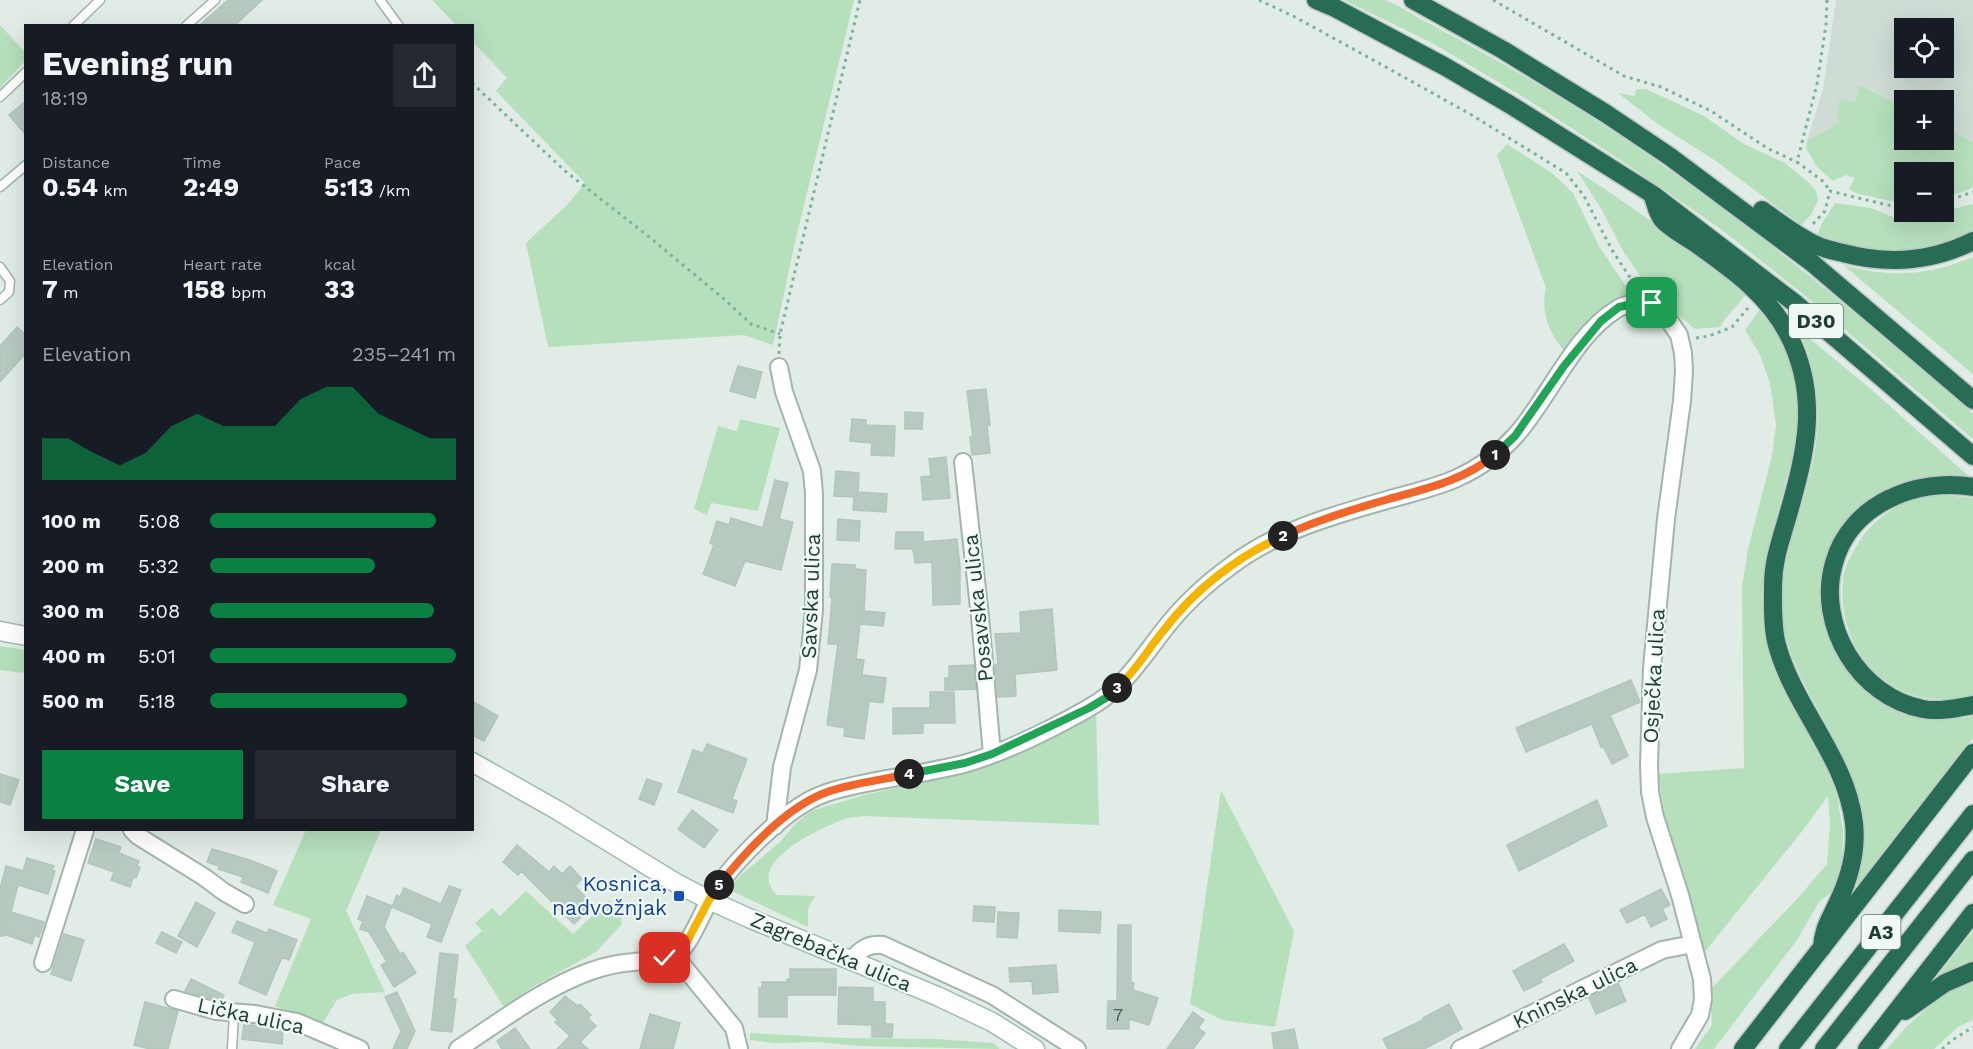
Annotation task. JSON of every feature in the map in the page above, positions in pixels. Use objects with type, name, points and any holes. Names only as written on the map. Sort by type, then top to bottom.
[{"type":"highway","name":"D30","points":[[1316,0],[1434,61],[1509,104],[1652,194],[1796,304],[1973,456]]},
{"type":"highway","name":"D30","points":[[1413,0],[1503,50],[1669,156],[1811,262],[1973,400]]},
{"type":"highway","points":[[1669,156],[1699,163],[1786,227],[1827,249],[1886,261],[1919,259],[1958,248],[1973,241]]},
{"type":"highway","points":[[1652,194],[1662,219],[1743,278],[1769,305],[1788,334],[1801,365],[1807,393],[1808,427],[1794,491],[1776,550],[1773,583],[1776,644],[1790,678],[1836,764],[1844,783],[1854,823],[1851,872],[1823,932],[1822,948]]},
{"type":"highway","points":[[1973,488],[1941,485],[1919,488],[1896,495],[1875,506],[1843,541],[1834,562],[1831,608],[1845,651],[1857,670],[1874,686],[1901,703],[1925,709],[1953,709],[1973,705]]},
{"type":"highway","points":[[1743,1049],[1973,753]]},
{"type":"highway","name":"A3","points":[[1788,1049],[1973,814]]},
{"type":"highway","name":"A3","points":[[1824,1049],[1973,860]]},
{"type":"highway","points":[[1868,1049],[1973,913]]},
{"type":"highway","points":[[1887,1025],[1944,983],[1973,971]]},
{"type":"street","name":"Osječka ulica","points":[[1652,303],[1664,313],[1679,335],[1683,353],[1682,400],[1666,519],[1653,657],[1649,765],[1650,792],[1655,817],[1680,895],[1702,979],[1703,999],[1700,1015],[1680,1049]]},
{"type":"street","points":[[458,1049],[534,1000],[587,972],[606,966],[675,956],[682,951],[709,900],[742,857],[796,808],[828,792],[965,763],[992,754],[1041,732],[1109,696],[1128,678],[1165,628],[1205,587],[1233,564],[1262,545],[1331,516],[1430,489],[1477,469],[1515,436],[1564,366],[1601,321],[1619,307],[1652,303]]},
{"type":"street","name":"Savska ulica","points":[[775,826],[782,768],[808,670],[814,610],[812,471],[784,392],[779,367]]},
{"type":"street","name":"Posavska ulica","points":[[963,462],[992,754]]},
{"type":"street","points":[[0,631],[24,636]]},
{"type":"street","name":"Zagrebačka ulica","points":[[474,763],[557,810],[676,883],[709,900],[937,996],[992,1022],[1035,1049]]},
{"type":"street","points":[[43,963],[85,831]]},
{"type":"street","points":[[133,831],[245,904]]},
{"type":"street","name":"Kninska ulica","points":[[1460,1049],[1662,950],[1693,944]]},
{"type":"street","points":[[852,960],[858,951],[867,946],[884,945],[992,995],[1077,1049]]},
{"type":"street","points":[[675,956],[734,1028],[739,1049]]},
{"type":"street","name":"Lička ulica","points":[[174,999],[216,1011],[255,1014],[297,1022],[360,1049]]},
{"type":"lane","points":[[75,24],[100,0]]},
{"type":"lane","points":[[188,24],[215,0]]},
{"type":"lane","points":[[380,0],[398,24]]},
{"type":"lane","points":[[0,97],[24,74]]},
{"type":"lane","points":[[0,187],[24,167]]},
{"type":"lane","points":[[0,267],[10,281],[9,292],[0,300]]},
{"type":"lane","points":[[232,1049],[234,1014]]},
{"type":"path","points":[[779,367],[780,334],[860,0]]},
{"type":"path","points":[[1259,0],[1295,17],[1470,114],[1566,173],[1584,196],[1598,226],[1629,276],[1652,303]]},
{"type":"path","points":[[1493,0],[1624,76],[1661,87],[1712,111],[1767,148],[1797,162],[1824,182],[1830,191],[1894,205]]},
{"type":"path","points":[[1797,162],[1817,84],[1826,25],[1827,0]]},
{"type":"path","points":[[474,85],[566,171],[648,236],[751,324],[780,334]]},
{"type":"path","points":[[1813,224],[1825,211],[1830,191]]},
{"type":"path","points":[[1954,199],[1973,192]]},
{"type":"path","points":[[1679,335],[1696,338],[1709,336],[1732,327],[1748,308]]},
{"type":"path","points":[[1942,1049],[1973,1027]]},
{"type":"shaded area","points":[[1836,0],[1973,0],[1973,142],[1954,132],[1954,90],[1894,90],[1894,102],[1861,85],[1855,102],[1838,123],[1807,141],[1823,89]]},
{"type":"green space","points":[[432,0],[854,0],[795,242],[773,345],[744,335],[548,347],[526,243],[568,204],[585,183],[496,91],[507,78],[474,43],[474,24],[455,24]]},
{"type":"green space","points":[[1344,0],[1384,0],[1399,6],[1551,92],[1615,132],[1677,175],[1858,315],[1973,414],[1973,439],[1803,294],[1722,230],[1525,98],[1434,44]]},
{"type":"green space","points":[[0,25],[24,51],[24,62],[0,88]]},
{"type":"green space","points":[[1860,85],[1894,102],[1894,150],[1954,150],[1954,132],[1973,142],[1973,188],[1954,195],[1954,162],[1894,162],[1894,202],[1858,194],[1849,189],[1855,178],[1846,175],[1833,181],[1817,167],[1806,148],[1807,141],[1838,123],[1839,100],[1855,102]]},
{"type":"green space","points":[[1637,89],[1646,89],[1704,116],[1744,144],[1785,163],[1816,190],[1818,200],[1811,215],[1801,225],[1716,161],[1658,124],[1618,93],[1634,96]]},
{"type":"green space","points":[[1507,144],[1552,173],[1573,193],[1599,246],[1631,294],[1620,301],[1565,352],[1555,338],[1545,315],[1546,288],[1497,155]]},
{"type":"green space","points":[[1577,171],[1661,228],[1746,294],[1720,327],[1695,329],[1661,301],[1623,251],[1602,210]]},
{"type":"green space","points":[[1835,203],[1871,208],[1894,218],[1894,222],[1954,222],[1954,209],[1973,204],[1973,237],[1951,246],[1888,255],[1840,246],[1817,236]]},
{"type":"green space","points":[[1973,257],[1973,374],[1843,265],[1877,272],[1909,273],[1940,268]]},
{"type":"green space","points":[[1761,308],[1778,335],[1792,366],[1799,402],[1798,428],[1793,453],[1769,548],[1762,594],[1764,623],[1773,661],[1826,767],[1837,796],[1843,831],[1842,858],[1834,890],[1819,902],[1797,940],[1714,1049],[1695,1049],[1712,1025],[1710,990],[1798,898],[1827,864],[1830,825],[1828,796],[1703,954],[1665,817],[1658,774],[1744,768],[1742,587],[1748,549],[1772,456],[1776,424],[1770,383],[1760,355],[1745,330]]},
{"type":"green space","points":[[1804,334],[1873,391],[1973,480],[1953,476],[1930,476],[1899,484],[1871,500],[1853,516],[1826,606],[1824,617],[1829,639],[1837,655],[1866,690],[1881,701],[1915,715],[1933,718],[1973,716],[1973,738],[1859,884],[1856,884],[1861,855],[1849,777],[1835,741],[1790,652],[1782,613],[1785,567],[1809,480],[1817,435],[1816,385],[1802,338]]},
{"type":"green space","points":[[740,419],[780,428],[758,511],[711,503],[707,515],[694,509],[718,426],[737,431]]},
{"type":"green space","points":[[1945,495],[1973,498],[1973,696],[1934,699],[1918,697],[1894,686],[1867,664],[1857,650],[1845,617],[1843,581],[1847,563],[1856,547],[1868,530],[1881,518],[1910,500],[1925,496]]},
{"type":"green space","points":[[0,646],[24,650],[23,673],[0,670]]},
{"type":"green space","points":[[1096,712],[1099,825],[864,816],[850,818],[804,838],[778,859],[770,871],[769,883],[777,895],[815,896],[808,909],[808,927],[734,892],[733,884],[741,875],[781,841],[795,824],[811,811],[864,795],[968,772],[1001,760]]},
{"type":"green space","points":[[1221,790],[1294,931],[1275,1027],[1222,1020],[1190,1004]]},
{"type":"green space","points":[[306,831],[381,831],[346,911],[385,992],[352,994],[337,1000],[322,1024],[275,1006],[311,919],[273,905]]},
{"type":"green space","points":[[526,891],[573,934],[609,900],[622,916],[621,925],[596,952],[532,987],[504,1007],[465,946],[482,931],[475,923],[492,908],[500,916]]},
{"type":"green space","points":[[1973,931],[1973,961],[1961,964],[1937,977]]},
{"type":"green space","points":[[1973,982],[1973,1020],[1958,1027],[1934,1049],[1887,1049],[1906,1027],[1944,994]]},
{"type":"green space","points":[[750,1033],[843,1038],[936,1039],[993,1043],[1000,1049],[860,1046],[818,1042],[775,1043],[750,1040]]},
{"type":"building","points":[[228,0],[262,0],[236,24],[201,24]]},
{"type":"building","points":[[24,103],[24,133],[9,115]]},
{"type":"building","points":[[17,327],[24,333],[24,355],[0,382],[0,346]]},
{"type":"building","points":[[738,366],[762,372],[755,398],[730,391]]},
{"type":"building","points":[[986,389],[990,453],[972,455],[970,437],[973,437],[967,391]]},
{"type":"building","points":[[905,412],[923,413],[922,429],[905,429]]},
{"type":"building","points":[[852,419],[866,420],[866,425],[895,426],[894,456],[871,455],[872,443],[850,441]]},
{"type":"building","points":[[946,457],[950,498],[923,500],[921,477],[931,476],[929,459]]},
{"type":"building","points":[[836,471],[859,473],[858,492],[887,494],[886,512],[853,510],[854,497],[834,496]]},
{"type":"building","points":[[775,480],[788,483],[779,519],[793,522],[781,570],[745,561],[735,586],[703,574],[714,545],[710,543],[717,521],[729,525],[731,518],[763,528]]},
{"type":"building","points":[[838,519],[860,521],[859,541],[837,540]]},
{"type":"building","points":[[896,532],[923,532],[923,542],[957,539],[960,604],[933,605],[932,562],[915,563],[913,549],[895,549]]},
{"type":"building","points":[[832,564],[855,565],[855,569],[866,570],[864,611],[885,613],[883,626],[860,624],[856,659],[864,660],[862,675],[886,678],[883,703],[869,701],[864,739],[844,736],[845,728],[827,725],[838,644],[828,644]]},
{"type":"building","points":[[1052,609],[1057,670],[1015,674],[1016,696],[998,697],[995,634],[1021,633],[1020,612]]},
{"type":"building","points":[[974,665],[976,689],[945,690],[945,678],[949,678],[949,666]]},
{"type":"building","points":[[1631,680],[1640,702],[1610,715],[1628,756],[1612,764],[1603,746],[1601,747],[1592,724],[1526,752],[1516,728]]},
{"type":"building","points":[[930,692],[954,692],[955,723],[923,723],[923,733],[893,734],[893,708],[930,708]]},
{"type":"building","points":[[474,702],[498,716],[484,741],[474,736]]},
{"type":"building","points":[[707,744],[747,759],[732,799],[737,801],[733,813],[678,792],[693,750],[703,753]]},
{"type":"building","points":[[0,774],[19,780],[10,805],[0,802]]},
{"type":"building","points":[[647,779],[662,784],[654,805],[639,799]]},
{"type":"building","points":[[1597,800],[1607,826],[1519,871],[1507,845]]},
{"type":"building","points":[[692,810],[718,830],[704,848],[678,829]]},
{"type":"building","points":[[96,839],[121,847],[119,853],[139,861],[137,866],[140,867],[130,887],[111,880],[114,872],[88,863]]},
{"type":"building","points":[[517,845],[549,872],[554,866],[562,874],[570,866],[582,879],[575,886],[593,905],[574,924],[521,871],[518,875],[503,862]]},
{"type":"building","points":[[212,849],[277,871],[268,893],[241,882],[243,877],[218,869],[219,866],[207,862]]},
{"type":"building","points":[[27,858],[54,866],[52,870],[55,871],[48,894],[18,885],[11,912],[44,922],[39,937],[35,935],[32,944],[4,934],[0,936],[0,889],[6,866],[23,871]]},
{"type":"building","points":[[449,886],[461,890],[441,942],[427,937],[432,924],[392,907],[397,895],[400,897],[404,888],[441,904]]},
{"type":"building","points":[[1661,889],[1670,905],[1662,909],[1667,919],[1651,927],[1645,914],[1627,923],[1620,910]]},
{"type":"building","points":[[367,896],[392,906],[384,927],[400,954],[403,952],[416,973],[394,987],[381,965],[387,962],[369,932],[360,929],[363,921],[358,919]]},
{"type":"building","points":[[196,902],[215,913],[197,947],[178,936]]},
{"type":"building","points":[[974,906],[995,907],[994,922],[973,921]]},
{"type":"building","points":[[1059,910],[1101,912],[1100,933],[1059,931]]},
{"type":"building","points":[[998,912],[1019,913],[1017,938],[997,937]]},
{"type":"building","points":[[237,921],[267,933],[269,929],[297,940],[289,960],[282,957],[266,995],[239,983],[255,942],[232,932]]},
{"type":"building","points":[[1118,925],[1131,925],[1133,990],[1158,998],[1149,1025],[1129,1019],[1129,1029],[1107,1029],[1108,1001],[1117,1001]]},
{"type":"building","points":[[162,932],[182,942],[176,953],[156,943]]},
{"type":"building","points":[[64,934],[84,940],[71,981],[51,974]]},
{"type":"building","points":[[1564,944],[1574,961],[1540,979],[1542,982],[1524,991],[1513,971]]},
{"type":"building","points":[[440,953],[458,955],[452,1032],[431,1030]]},
{"type":"building","points":[[1056,965],[1058,992],[1033,994],[1032,981],[1010,982],[1009,968]]},
{"type":"building","points":[[790,969],[836,969],[836,995],[787,995],[787,1017],[759,1017],[759,988],[762,988],[762,982],[787,982],[787,979],[790,979]]},
{"type":"building","points":[[191,979],[224,995],[221,1001],[185,991]]},
{"type":"building","points":[[1618,983],[1626,1001],[1596,1014],[1589,998]]},
{"type":"building","points":[[839,987],[873,988],[873,1002],[885,1002],[885,1024],[893,1024],[892,1037],[872,1037],[872,1025],[838,1024]]},
{"type":"building","points":[[397,992],[415,1031],[407,1049],[393,1049],[401,1031],[385,997]]},
{"type":"building","points":[[565,996],[578,1006],[580,1004],[591,1015],[588,1018],[596,1026],[580,1042],[588,1049],[557,1049],[570,1036],[555,1022],[558,1020],[550,1012]]},
{"type":"building","points":[[145,1002],[178,1011],[168,1049],[150,1049],[134,1045]]},
{"type":"building","points":[[1449,1004],[1462,1029],[1424,1049],[1388,1049],[1383,1039],[1423,1020]]},
{"type":"building","points":[[1193,1012],[1204,1020],[1198,1028],[1205,1033],[1193,1049],[1167,1049]]},
{"type":"building","points":[[650,1014],[680,1023],[673,1049],[640,1049]]},
{"type":"building","points":[[244,1024],[283,1030],[282,1044],[242,1039]]},
{"type":"building","points":[[515,1028],[530,1049],[502,1049],[497,1041]]},
{"type":"building","points":[[1294,1029],[1298,1049],[1274,1049],[1272,1033]]},
{"type":"place","name":"Kosnica, nadvožnjak","points":[[679,896]]},
{"type":"route","points":[[665,958],[675,956],[682,951],[709,900],[742,857],[796,808],[828,792],[965,763],[992,754],[1089,708],[1109,696],[1128,678],[1165,628],[1205,587],[1233,564],[1262,545],[1331,516],[1430,489],[1477,469],[1515,436],[1532,415],[1564,366],[1601,321],[1619,307],[1652,303]]}]
